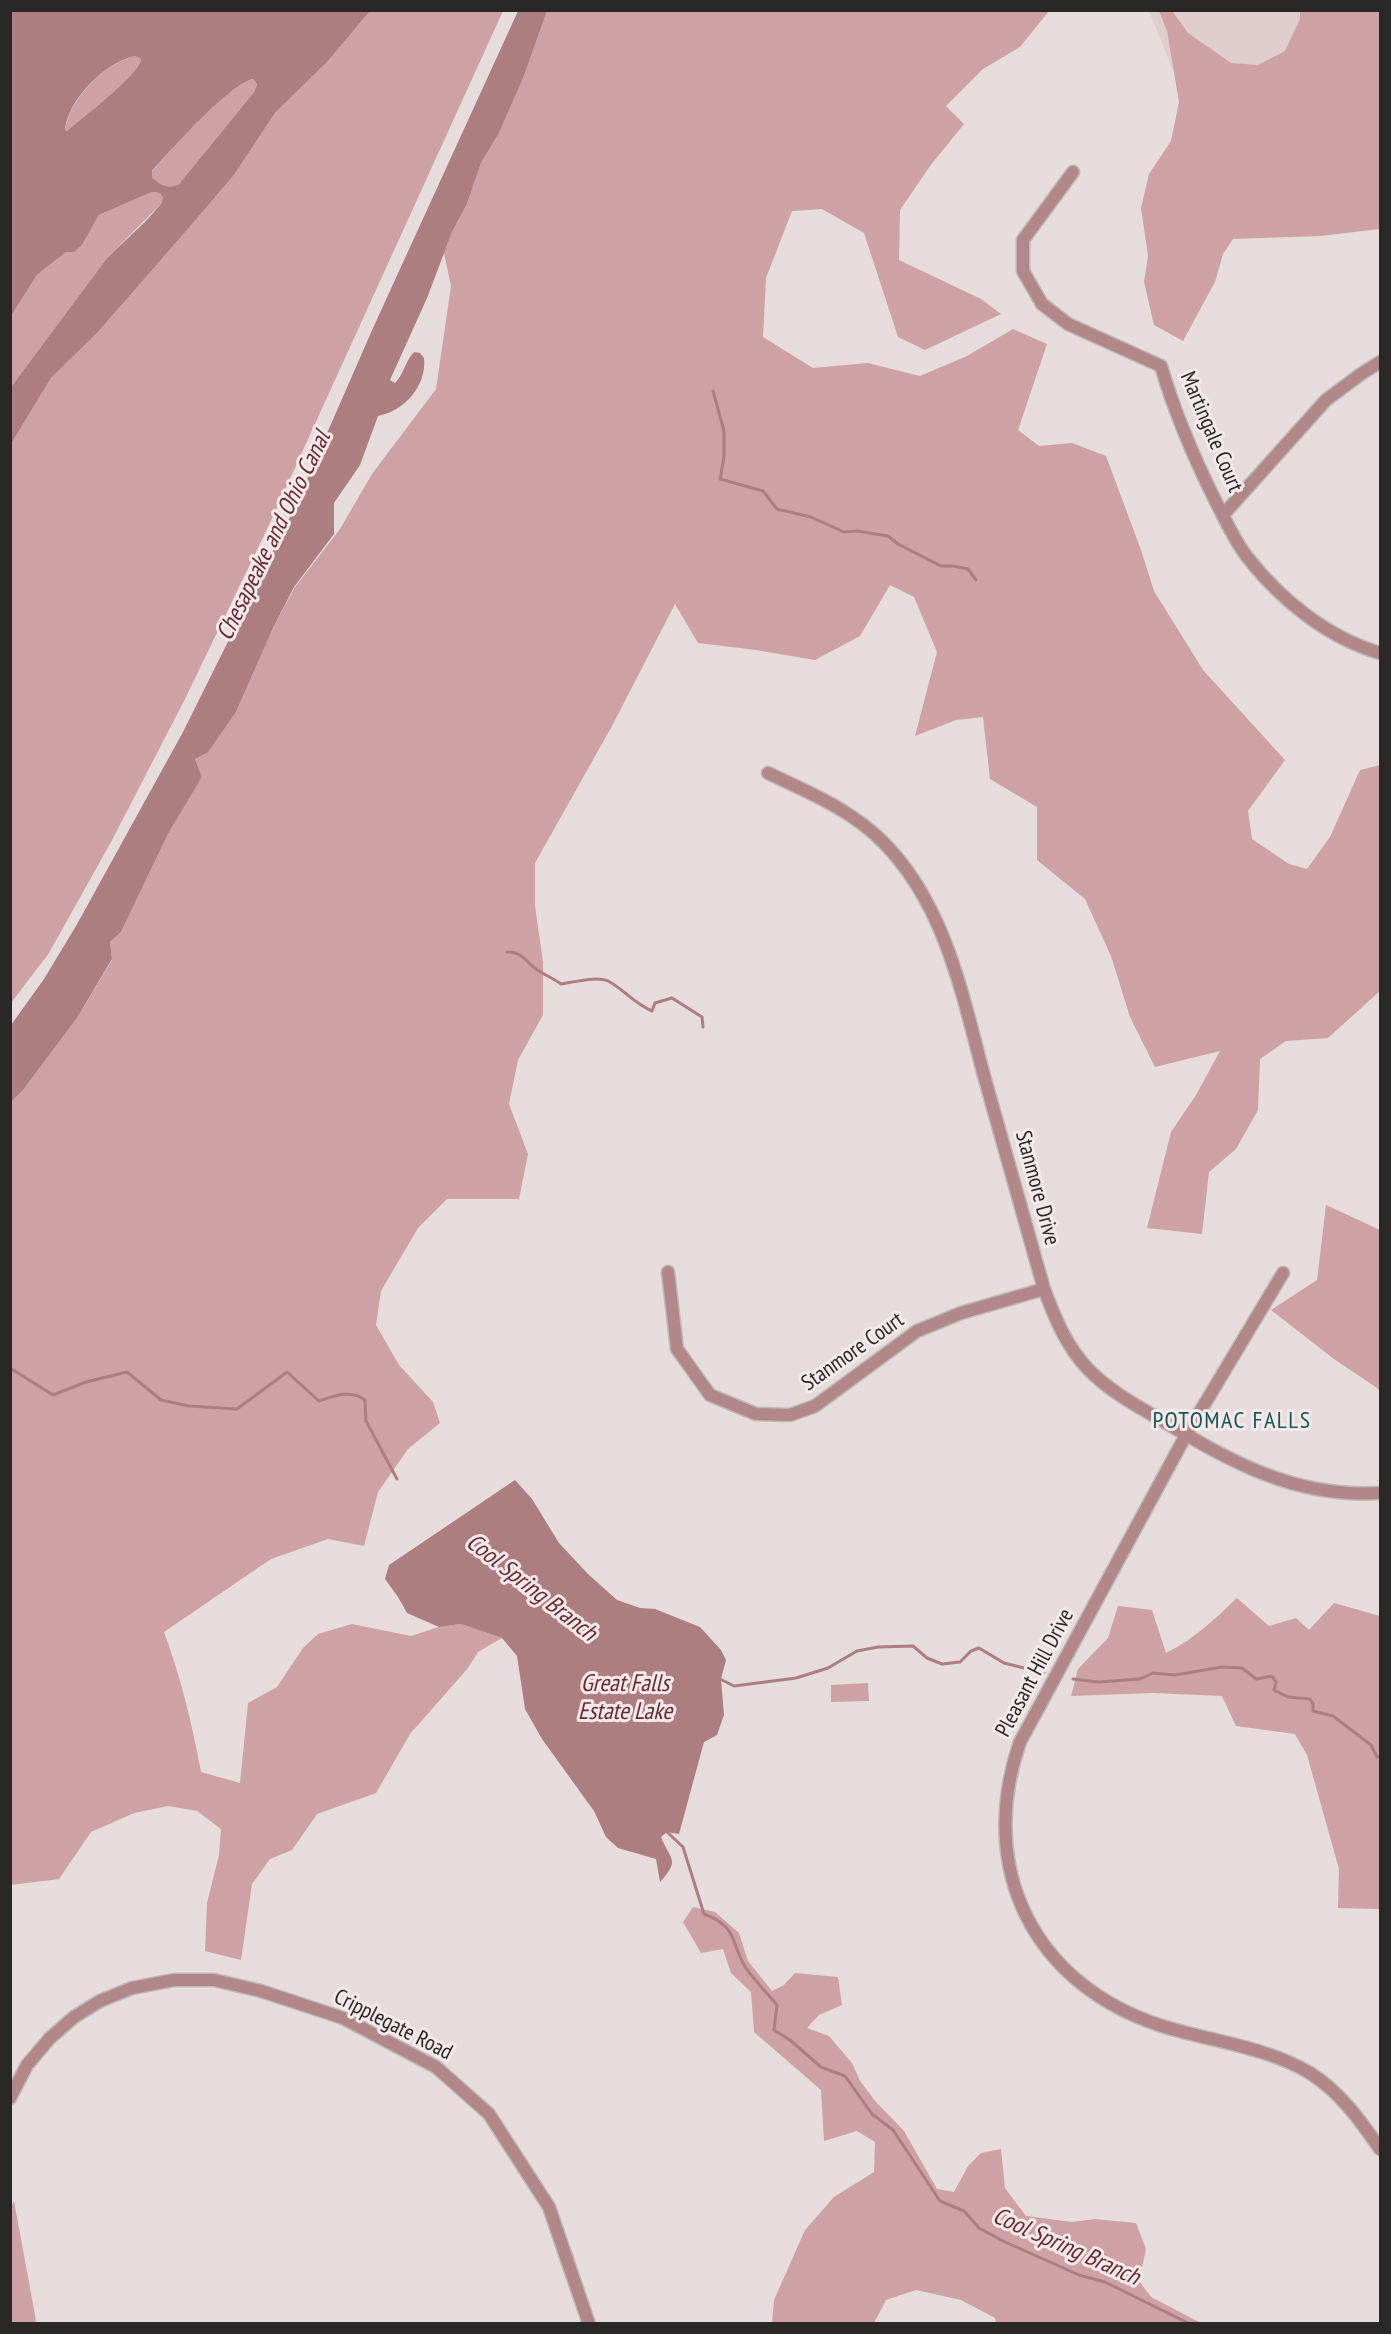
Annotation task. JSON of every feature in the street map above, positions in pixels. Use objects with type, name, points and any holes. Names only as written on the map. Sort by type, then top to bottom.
[{"type":"street","name":"Martingale Court","points":[[1073,172],[1023,240],[1023,271],[1042,304],[1068,324],[1161,366],[1173,406],[1194,458],[1246,556],[1273,588],[1308,617],[1344,638],[1380,653]]},
{"type":"street","points":[[1223,515],[1326,400],[1380,362]]},
{"type":"street","name":"Stanmore Drive","points":[[768,773],[842,810],[882,841],[904,865],[922,891],[941,928],[1044,1289],[1059,1328],[1088,1369],[1120,1396],[1186,1435],[1236,1462],[1279,1481],[1317,1491],[1380,1493]]},
{"type":"street","name":"Stanmore Court","points":[[668,1272],[677,1349],[710,1395],[756,1414],[790,1415],[816,1406],[917,1331],[961,1313],[1044,1289]]},
{"type":"street","name":"Pleasant Hill Drive","points":[[1283,1273],[1186,1435],[1020,1742],[1011,1767],[1005,1803],[1004,1837],[1009,1869],[1034,1931],[1062,1968],[1092,1993],[1132,2015],[1162,2026],[1261,2052],[1307,2071],[1324,2082],[1355,2112],[1380,2149]]},
{"type":"street","name":"Cripplegate Road","points":[[10,2098],[27,2065],[50,2038],[82,2012],[100,2001],[132,1988],[174,1980],[213,1980],[261,1991],[343,2018],[436,2067],[489,2114],[549,2207],[589,2324]]},
{"type":"shaded area","points":[[370,11],[503,11],[268,527],[184,701],[111,842],[49,953],[11,1003],[11,444],[51,378],[98,332],[194,222],[234,175],[275,113],[328,61]]},
{"type":"shaded area","points":[[547,11],[1049,11],[1020,47],[983,69],[946,106],[964,124],[930,166],[900,210],[899,260],[981,299],[1001,314],[925,350],[898,337],[864,233],[822,209],[792,211],[766,278],[763,337],[813,368],[868,363],[920,376],[967,356],[1013,329],[1047,344],[1018,430],[1039,446],[1072,443],[1106,456],[1154,591],[1203,670],[1285,760],[1248,811],[1252,839],[1289,864],[1307,869],[1330,837],[1360,770],[1380,765],[1380,991],[1328,1038],[1286,1041],[1260,1059],[1258,1110],[1236,1149],[1209,1172],[1202,1234],[1147,1228],[1171,1132],[1196,1095],[1220,1051],[1155,1067],[1130,1017],[1111,956],[1085,899],[1037,860],[1037,807],[990,779],[983,717],[956,720],[915,736],[937,652],[914,597],[890,585],[860,636],[815,660],[698,643],[675,604],[612,726],[535,863],[535,906],[543,962],[543,1015],[518,1060],[509,1104],[528,1154],[519,1199],[447,1199],[418,1228],[381,1291],[376,1325],[399,1365],[433,1402],[440,1423],[408,1449],[378,1492],[364,1546],[328,1539],[271,1559],[164,1632],[186,1701],[201,1772],[240,1783],[248,1703],[277,1687],[303,1648],[318,1634],[352,1624],[411,1636],[439,1627],[461,1624],[502,1638],[478,1652],[468,1668],[410,1734],[376,1793],[317,1814],[292,1850],[270,1859],[252,1884],[241,1960],[205,1951],[207,1903],[219,1855],[221,1829],[197,1811],[168,1806],[134,1813],[91,1832],[59,1879],[11,1885],[11,1102],[23,1090],[77,1018],[112,960],[110,942],[121,932],[168,834],[202,777],[195,759],[236,712],[274,626],[295,587],[340,529],[372,474],[436,389],[451,286],[444,253],[467,204],[481,163],[499,133],[524,76]]},
{"type":"shaded area","points":[[1149,11],[1318,11],[1325,112],[1195,125]]},
{"type":"shaded area","points":[[1159,11],[1172,11],[1188,33],[1231,63],[1258,65],[1285,51],[1300,19],[1300,11],[1380,11],[1380,229],[1320,236],[1233,239],[1223,254],[1215,282],[1183,341],[1154,325],[1144,282],[1148,256],[1141,208],[1149,174],[1171,141],[1179,102],[1167,31]]},
{"type":"shaded area","points":[[135,56],[141,59],[131,74],[67,131],[65,129],[68,117],[91,84],[112,66]]},
{"type":"shaded area","points":[[253,79],[257,84],[254,92],[179,184],[164,186],[158,183],[152,177],[152,172],[172,148],[214,106],[242,84]]},
{"type":"shaded area","points":[[152,192],[160,193],[163,198],[161,204],[107,258],[11,387],[11,316],[37,275],[66,252],[74,251],[82,245],[99,215]]},
{"type":"shaded area","points":[[1326,1205],[1380,1230],[1380,1390],[1334,1359],[1271,1310],[1317,1280]]},
{"type":"shaded area","points":[[1237,1598],[1269,1626],[1296,1618],[1309,1630],[1334,1603],[1380,1616],[1379,1909],[1338,1908],[1339,1869],[1307,1755],[1295,1734],[1236,1726],[1222,1696],[1153,1693],[1071,1696],[1078,1669],[1108,1638],[1118,1606],[1152,1610],[1166,1653],[1195,1635]]},
{"type":"shaded area","points":[[868,1683],[869,1701],[831,1702],[831,1685]]},
{"type":"shaded area","points":[[693,1907],[715,1912],[739,1933],[748,1961],[772,1991],[784,1985],[795,1973],[838,1977],[842,2005],[819,2015],[807,2028],[829,2036],[852,2063],[860,2081],[876,2102],[904,2131],[937,2189],[954,2192],[968,2166],[981,2153],[1001,2149],[1005,2188],[1026,2216],[1072,2222],[1095,2219],[1136,2223],[1146,2249],[1139,2281],[1151,2297],[1201,2323],[996,2323],[995,2318],[961,2300],[916,2290],[886,2300],[874,2323],[772,2323],[774,2300],[805,2230],[834,2197],[874,2172],[875,2142],[857,2131],[824,2141],[821,2090],[754,2032],[751,1992],[731,1973],[723,1949],[701,1953],[683,1922]]},
{"type":"shaded area","points":[[14,2201],[36,2323],[11,2323],[10,2208]]},
{"type":"water","points":[[11,10],[370,11],[328,61],[275,113],[234,175],[194,222],[98,332],[51,378],[11,444],[11,387],[107,258],[161,204],[163,198],[160,193],[152,192],[99,215],[82,245],[74,252],[66,252],[37,275],[11,316]],"holes":[[[135,56],[141,59],[131,74],[67,131],[65,129],[73,106],[90,84],[112,66]],[[253,79],[257,84],[254,92],[179,184],[165,186],[158,183],[152,177],[152,171],[172,149],[215,105],[242,84]]]},
{"type":"water","name":"Chesapeake and Ohio Canal","points":[[518,11],[547,11],[524,76],[499,133],[481,163],[467,204],[452,232],[427,298],[390,380],[395,383],[414,352],[420,353],[424,358],[424,368],[418,387],[412,396],[397,409],[378,416],[360,465],[334,503],[334,534],[294,587],[236,712],[208,752],[195,759],[202,777],[168,834],[121,932],[110,942],[112,959],[77,1018],[23,1090],[11,1102],[11,1025],[44,979],[76,926],[183,732],[293,511],[373,328]]},
{"type":"water","name":"Great Falls Estate Lake","points":[[515,1480],[532,1499],[559,1543],[617,1600],[640,1608],[655,1609],[700,1627],[721,1650],[726,1660],[721,1679],[724,1715],[717,1735],[704,1742],[679,1834],[667,1832],[661,1837],[672,1864],[660,1882],[656,1859],[618,1848],[606,1837],[594,1811],[542,1739],[525,1709],[517,1656],[502,1638],[461,1624],[439,1627],[407,1613],[385,1579],[389,1565]]},
{"type":"waterway","points":[[713,391],[724,431],[724,457],[720,479],[763,491],[777,509],[811,517],[844,532],[857,531],[888,536],[898,544],[941,566],[968,569],[976,580]]},
{"type":"waterway","points":[[507,952],[521,956],[535,968],[561,984],[591,979],[608,981],[652,1011],[655,1003],[672,998],[702,1017],[703,1027]]},
{"type":"waterway","name":"Cool Spring Branch","points":[[10,1368],[53,1395],[86,1382],[127,1372],[161,1400],[189,1406],[237,1409],[287,1372],[319,1401],[348,1394],[365,1400],[366,1421],[397,1479]]},
{"type":"waterway","points":[[720,1679],[734,1686],[796,1678],[828,1668],[857,1651],[878,1647],[913,1646],[927,1658],[942,1664],[960,1662],[971,1651],[979,1648],[1004,1663],[1044,1673]]},
{"type":"waterway","points":[[1073,1679],[1099,1682],[1140,1679],[1153,1673],[1175,1675],[1222,1667],[1242,1668],[1256,1679],[1272,1676],[1276,1682],[1274,1690],[1288,1697],[1310,1699],[1313,1711],[1333,1716],[1371,1745],[1377,1757],[1380,1756]]},
{"type":"waterway","name":"Cool Spring Branch","points":[[665,1830],[683,1847],[704,1914],[723,1924],[728,1930],[746,1968],[777,2005],[774,2030],[790,2040],[821,2067],[845,2076],[872,2114],[893,2130],[940,2201],[964,2211],[979,2228],[1003,2241],[1079,2275],[1105,2282],[1190,2324]]},
{"type":"district","name":"POTOMAC FALLS","points":[[1232,1421]]}]
